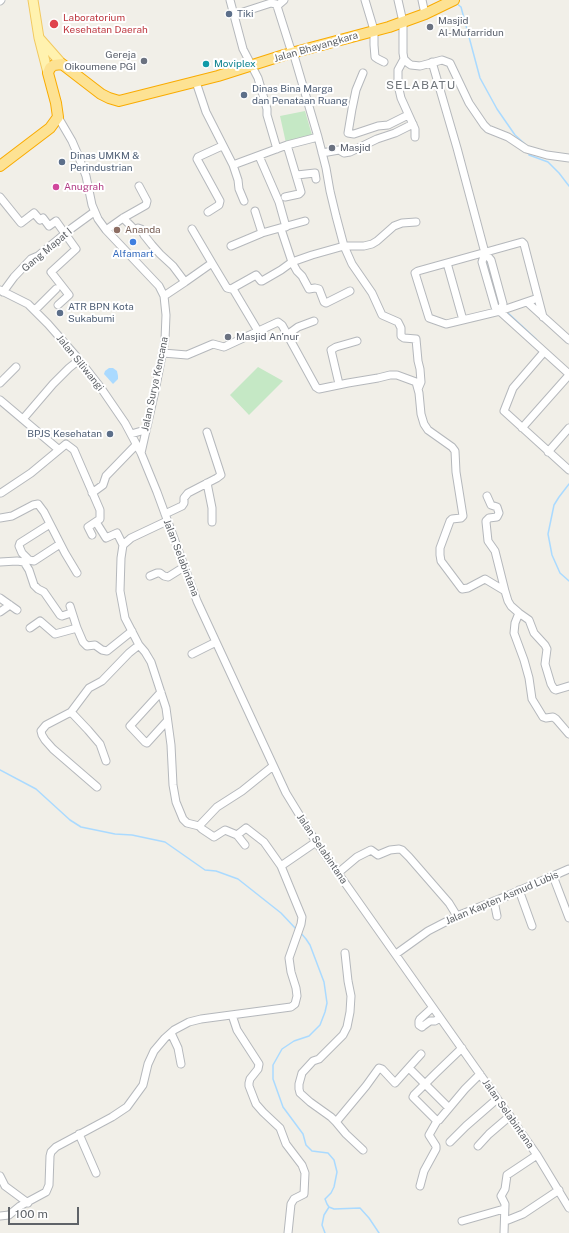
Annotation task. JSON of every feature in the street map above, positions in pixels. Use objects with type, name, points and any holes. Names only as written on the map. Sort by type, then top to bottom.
[{"type":"highway","name":"Jalan Bhayangkara","points":[[62,64],[101,94],[119,101],[196,82],[293,52],[403,22],[425,14],[454,0]]},
{"type":"highway","points":[[0,166],[50,128],[58,117],[48,73],[50,68],[54,65],[62,64]]},
{"type":"main road","points":[[33,0],[39,38],[48,73]]},
{"type":"main road","points":[[39,38],[62,64]]},
{"type":"street","points":[[230,0],[243,49],[258,78],[277,149]]},
{"type":"street","points":[[277,6],[284,0]]},
{"type":"street","points":[[366,0],[374,30],[375,56],[384,62]]},
{"type":"street","points":[[398,0],[403,22],[403,53],[404,59],[408,64],[420,66],[442,60],[450,62],[469,103],[488,129],[508,137],[531,151],[569,158]]},
{"type":"street","points":[[422,0],[425,14]]},
{"type":"street","points":[[234,15],[271,3],[276,4],[277,6],[293,52],[318,136],[344,246],[352,264],[372,294],[382,315],[398,322],[401,336],[404,338],[416,339],[421,382],[418,390]]},
{"type":"street","points":[[404,59],[398,70],[398,85],[401,98],[413,124],[415,137]]},
{"type":"street","points":[[432,62],[485,253],[490,260],[503,304],[500,311]]},
{"type":"street","points":[[363,73],[356,90],[348,133],[354,134],[388,124],[408,115]]},
{"type":"street","points":[[196,82],[206,112],[233,165],[238,180],[239,189],[244,201]]},
{"type":"street","points":[[58,117],[72,141],[86,176],[94,212],[106,230],[159,286],[164,296],[212,263]]},
{"type":"street","points":[[322,152],[339,150],[344,153],[350,152],[413,124]]},
{"type":"street","points":[[233,165],[287,144],[318,136]]},
{"type":"street","points":[[285,197],[301,193],[287,144]]},
{"type":"street","points":[[208,212],[219,205],[220,201],[196,159],[222,146]]},
{"type":"street","points":[[259,156],[279,202],[283,228],[292,262],[302,276],[308,289],[319,289],[325,303],[350,291]]},
{"type":"street","points":[[297,176],[316,172]]},
{"type":"street","points":[[106,230],[146,205],[147,201],[139,186]]},
{"type":"street","points":[[0,197],[21,223],[34,213],[40,220],[43,218],[49,226],[56,221],[76,250],[51,272],[69,294],[58,305]]},
{"type":"street","points":[[255,211],[262,233]]},
{"type":"street","name":"Gang Mapat I","points":[[2,291],[31,259],[38,256],[94,212]]},
{"type":"street","points":[[123,218],[135,230],[138,228],[141,229],[160,254],[173,266],[185,282]]},
{"type":"street","points":[[231,246],[262,233],[305,221]]},
{"type":"street","points":[[192,230],[229,289],[256,275],[262,281],[292,262],[344,246],[364,246],[372,244],[394,226],[402,223],[416,222]]},
{"type":"street","points":[[538,298],[500,311],[446,324],[429,318],[415,273],[522,242],[524,244],[543,317]]},
{"type":"street","points":[[447,263],[462,320]]},
{"type":"street","points":[[233,288],[258,331]]},
{"type":"street","points":[[35,310],[56,289]]},
{"type":"street","name":"Jalan Siliwangi","points":[[2,291],[28,304],[35,310],[79,360],[111,402],[141,453]]},
{"type":"street","name":"Jalan Surya Kencana","points":[[141,453],[163,353],[166,326],[164,296]]},
{"type":"street","points":[[527,302],[569,340]]},
{"type":"street","points":[[500,311],[569,374],[522,428]]},
{"type":"street","points":[[288,335],[298,327],[314,321]]},
{"type":"street","points":[[163,353],[187,355],[213,344],[226,346],[278,322],[282,325],[288,335],[317,389],[394,375],[416,382],[424,424],[428,430],[452,447],[455,451],[458,486],[463,516],[461,518],[454,518],[450,521],[440,548],[440,558],[462,589],[468,588],[485,580],[505,591]]},
{"type":"street","points":[[339,384],[331,350],[336,346],[357,341]]},
{"type":"street","points":[[544,352],[513,388],[504,412],[569,470]]},
{"type":"street","points":[[23,419],[53,384],[79,360]]},
{"type":"street","points":[[0,383],[16,367]]},
{"type":"street","points":[[0,400],[58,450]]},
{"type":"street","points":[[548,452],[569,428]]},
{"type":"street","points":[[131,434],[145,430]]},
{"type":"street","points":[[123,545],[131,538],[182,506],[184,503],[184,498],[188,493],[217,478],[221,474],[207,432]]},
{"type":"street","points":[[1,493],[37,469],[66,444],[74,450],[100,513],[100,519],[88,527],[92,535]]},
{"type":"street","points":[[92,493],[103,485],[106,476],[136,445]]},
{"type":"street","name":"Jalan Selabintana","points":[[141,453],[197,601],[286,793],[316,842],[537,1155],[569,1208]]},
{"type":"street","points":[[207,483],[212,508],[212,522]]},
{"type":"street","points":[[487,496],[491,505],[497,507],[499,513],[498,517],[489,518],[486,521],[488,541],[495,551],[509,603],[529,620],[534,633],[545,644],[547,649],[545,664],[554,689],[556,690],[569,686]]},
{"type":"street","points":[[0,518],[20,513],[37,504],[40,505],[60,544],[77,572]]},
{"type":"street","points":[[96,522],[106,538],[117,533],[123,545],[119,586],[125,618],[151,662],[166,708],[176,802],[183,819],[187,823],[199,826],[214,837],[225,830],[237,835],[245,845]]},
{"type":"street","points":[[50,524],[20,543],[22,553],[29,560],[34,561],[60,544]]},
{"type":"street","points":[[0,562],[24,562],[29,570],[34,586],[44,592],[60,615],[62,616],[71,610],[85,645],[95,645],[105,651],[110,650],[132,631]]},
{"type":"street","points":[[150,576],[160,573],[168,577],[184,567]]},
{"type":"street","points":[[0,598],[17,610]]},
{"type":"street","points":[[0,612],[10,605]]},
{"type":"street","points":[[519,613],[515,623],[514,633],[526,666],[532,699],[543,717],[554,718],[569,734]]},
{"type":"street","points":[[30,628],[40,621],[55,634],[77,628]]},
{"type":"street","points":[[192,654],[216,642]]},
{"type":"street","points":[[97,787],[56,752],[45,740],[41,731],[46,725],[71,712],[89,688],[102,681],[129,653],[140,645]]},
{"type":"street","points":[[161,692],[130,726],[147,743],[167,721]]},
{"type":"street","points":[[71,712],[100,744],[106,762]]},
{"type":"street","points":[[199,826],[218,807],[242,791],[273,766]]},
{"type":"street","points":[[0,1216],[9,1215],[20,1206],[28,1203],[47,1190],[50,1158],[53,1149],[59,1144],[112,1117],[127,1107],[143,1085],[148,1064],[154,1051],[171,1033],[183,1025],[195,1020],[291,1007],[297,1000],[296,988],[291,972],[289,958],[302,917],[281,866],[264,842],[246,828],[237,835]]},
{"type":"street","points":[[281,866],[316,842]]},
{"type":"street","points":[[338,873],[357,857],[372,850],[378,855],[390,850],[399,849],[406,853],[449,904],[457,916]]},
{"type":"street","name":"Jalan Kapten Asmud Lubis","points":[[396,954],[428,931],[457,916],[569,869]]},
{"type":"street","points":[[553,876],[569,918]]},
{"type":"street","points":[[519,890],[532,926]]},
{"type":"street","points":[[494,901],[497,916]]},
{"type":"street","points":[[345,953],[351,996],[347,1027],[343,1035],[319,1059],[313,1061],[302,1073],[299,1084],[300,1094],[336,1122],[363,1150]]},
{"type":"street","points":[[432,1008],[420,1019],[420,1026],[440,1018]]},
{"type":"street","points":[[232,1015],[237,1030],[258,1064],[258,1069],[250,1079],[250,1086],[256,1104],[278,1125],[286,1144],[302,1165],[305,1173],[304,1194],[292,1202],[288,1233]]},
{"type":"street","points":[[171,1033],[178,1048],[181,1064]]},
{"type":"street","points":[[437,1121],[413,1096],[462,1048]]},
{"type":"street","points":[[336,1122],[379,1068],[382,1069],[395,1083],[420,1054]]},
{"type":"street","points":[[409,1068],[449,1108]]},
{"type":"street","points":[[420,1186],[424,1171],[436,1149],[436,1146],[429,1135],[430,1131],[465,1089],[480,1074]]},
{"type":"street","points":[[450,1142],[497,1098]]},
{"type":"street","points":[[478,1146],[489,1134],[510,1116]]},
{"type":"street","points":[[79,1134],[96,1173]]},
{"type":"street","points":[[504,1233],[505,1204],[501,1196],[505,1189],[507,1175],[537,1155]]},
{"type":"street","points":[[0,1176],[5,1186],[28,1203]]},
{"type":"street","points":[[505,1220],[524,1214],[559,1190]]},
{"type":"street","points":[[462,1221],[504,1209]]},
{"type":"green space","points":[[305,111],[312,135],[286,143],[280,116]]},
{"type":"green space","points":[[258,367],[283,381],[249,415],[230,395]]},
{"type":"water","points":[[109,368],[113,368],[117,371],[118,379],[113,384],[104,374]]},
{"type":"waterway","points":[[456,3],[461,7],[480,78],[497,109],[515,135],[525,144]]},
{"type":"waterway","points":[[529,153],[529,155],[548,162],[569,186]]},
{"type":"waterway","points":[[487,259],[495,288]]},
{"type":"waterway","points":[[507,312],[536,339]]},
{"type":"waterway","points":[[569,484],[554,505],[548,534],[552,555],[560,573],[569,581]]},
{"type":"waterway","points":[[0,770],[36,789],[70,820],[81,827],[165,842],[205,870],[216,871],[238,879],[281,913],[297,930]]},
{"type":"waterway","points":[[300,932],[310,945],[324,982],[327,1003],[320,1025],[309,1036],[294,1041],[282,1049],[273,1065],[273,1079],[283,1107],[303,1134],[306,1145],[312,1151],[328,1153],[334,1160],[337,1172],[334,1187],[325,1199],[329,1207],[334,1209],[360,1208],[379,1233]]},
{"type":"waterway","points":[[325,1233],[322,1225],[324,1215],[329,1207]]},
{"type":"place","name":"Tiki","points":[[229,14]]},
{"type":"place","name":"Laboratorium Kesehatan Daerah","points":[[54,24]]},
{"type":"place","name":"Masjid Al-Mufarridun","points":[[430,27]]},
{"type":"place","name":"Gereja Oikoumene PGI","points":[[144,61]]},
{"type":"place","name":"Moviplex","points":[[206,64]]},
{"type":"place","name":"Dinas Bina Marga dan Penataan Ruang","points":[[244,95]]},
{"type":"place","name":"Masjid","points":[[332,148]]},
{"type":"place","name":"Dinas UMKM & Perindustrian","points":[[62,162]]},
{"type":"place","name":"Anugrah","points":[[56,187]]},
{"type":"place","name":"Ananda","points":[[117,230]]},
{"type":"place","name":"Alfamart","points":[[133,242]]},
{"type":"place","name":"ATR BPN Kota Sukabumi","points":[[60,313]]},
{"type":"place","name":"Masjid An’nur","points":[[228,337]]},
{"type":"place","name":"BPJS Kesehatan","points":[[110,434]]},
{"type":"district","name":"SELABATU","points":[[421,85]]}]
